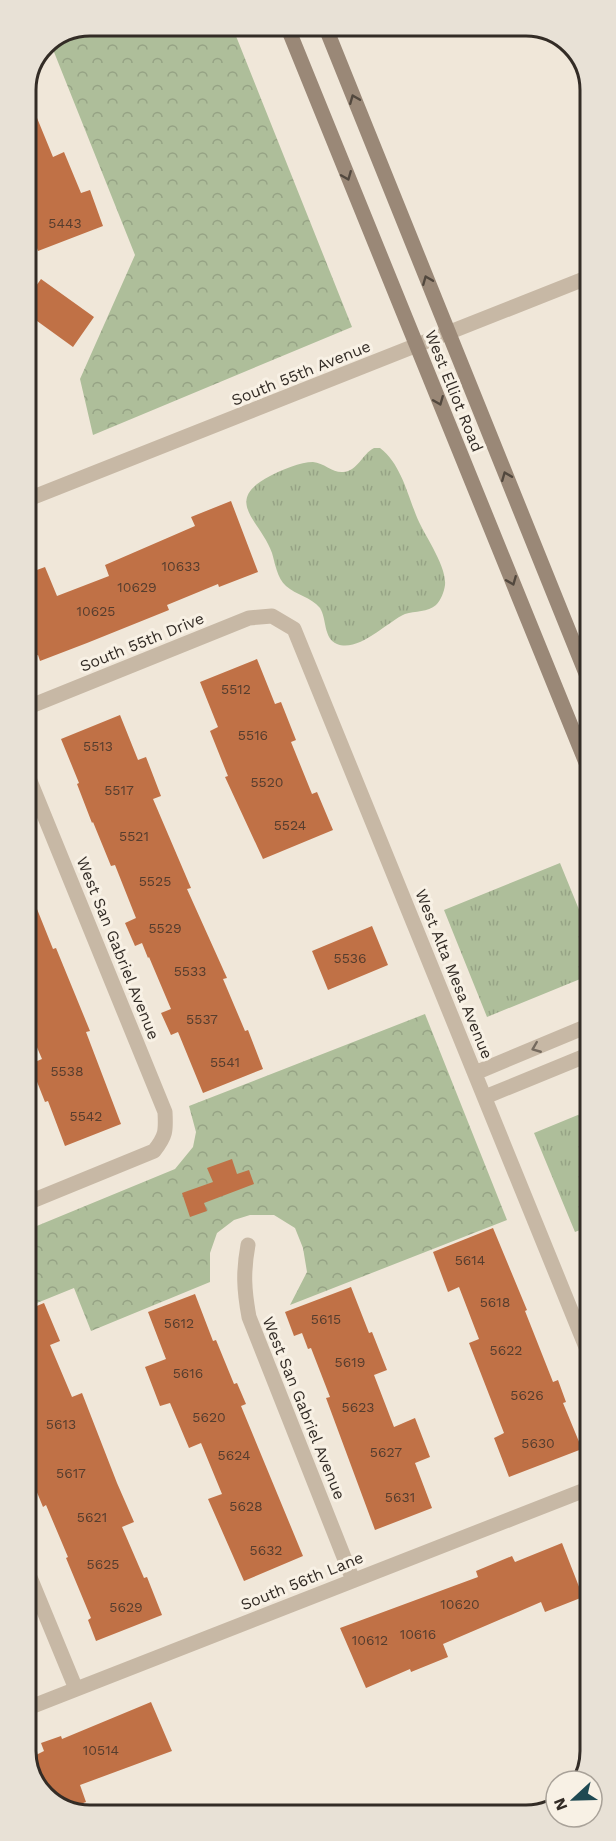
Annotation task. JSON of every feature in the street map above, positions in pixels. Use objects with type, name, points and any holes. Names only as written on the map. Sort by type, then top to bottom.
[{"type":"main road","name":"West Elliot Road","points":[[290,36],[580,748]]},
{"type":"main road","name":"West Elliot Road","points":[[328,36],[580,659]]},
{"type":"street","name":"South 55th Avenue","points":[[36,496],[580,281]]},
{"type":"street","name":"South 55th Drive","points":[[36,704],[249,618],[272,616]]},
{"type":"street","name":"West Alta Mesa Avenue","points":[[272,616],[294,629],[580,1332]]},
{"type":"street","name":"West San Gabriel Avenue","points":[[36,796],[165,1112],[166,1130],[163,1140],[154,1151],[36,1199]]},
{"type":"street","points":[[475,1073],[580,1029]]},
{"type":"street","points":[[485,1097],[580,1058]]},
{"type":"street","name":"West San Gabriel Avenue","points":[[248,1245],[244,1280],[249,1317],[353,1580]]},
{"type":"street","name":"South 56th Lane","points":[[36,1705],[580,1492]]},
{"type":"street","points":[[36,1592],[76,1689]]},
{"type":"green space","points":[[90,36],[236,36],[352,327],[93,435],[80,379],[135,255],[53,51],[70,40]]},
{"type":"green space","points":[[374,448],[380,448],[387,454],[398,470],[419,523],[439,559],[445,585],[441,598],[433,607],[405,614],[363,641],[345,646],[337,644],[329,637],[320,608],[290,589],[280,579],[272,553],[253,521],[246,503],[248,494],[256,485],[280,471],[313,462],[336,471],[348,471]]},
{"type":"green space","points":[[560,863],[580,912],[580,979],[487,1017],[444,910]]},
{"type":"green space","points":[[425,1014],[507,1220],[290,1305],[307,1272],[303,1248],[295,1228],[274,1215],[250,1215],[234,1220],[217,1233],[210,1253],[210,1282],[91,1331],[74,1288],[36,1303],[36,1226],[175,1169],[193,1147],[196,1132],[189,1106]]},
{"type":"green space","points":[[580,1114],[580,1230],[575,1232],[534,1133]]},
{"type":"building","points":[[36,115],[53,157],[64,152],[81,193],[90,190],[103,226],[38,251],[36,246]]},
{"type":"building","points":[[41,279],[94,317],[73,347],[36,320],[36,286]]},
{"type":"building","points":[[231,501],[258,572],[219,587],[218,584],[167,605],[169,610],[40,661],[38,655],[36,656],[36,570],[45,567],[57,596],[109,576],[105,565],[195,526],[191,517]]},
{"type":"building","points":[[257,659],[275,704],[281,702],[296,740],[291,742],[312,794],[317,792],[333,830],[263,859],[225,777],[228,776],[210,731],[218,727],[200,682]]},
{"type":"building","points":[[120,715],[138,760],[146,757],[161,796],[153,799],[191,888],[187,889],[227,978],[223,979],[245,1031],[248,1030],[263,1069],[203,1093],[178,1032],[171,1035],[161,1013],[171,1009],[142,943],[135,946],[125,923],[136,918],[115,865],[111,866],[92,823],[61,739]]},
{"type":"building","points":[[36,906],[53,949],[56,948],[90,1031],[86,1032],[121,1124],[65,1146],[48,1101],[45,1102],[36,1079],[36,1062],[42,1059],[36,1045]]},
{"type":"building","points":[[372,926],[388,965],[328,990],[312,951]]},
{"type":"building","points":[[232,1159],[237,1174],[249,1170],[254,1184],[204,1203],[207,1211],[190,1217],[182,1193],[213,1182],[207,1168]]},
{"type":"building","points":[[493,1228],[527,1310],[525,1311],[553,1382],[558,1380],[566,1402],[563,1403],[580,1444],[580,1450],[509,1477],[494,1438],[504,1433],[469,1343],[479,1339],[459,1287],[448,1292],[433,1252]]},
{"type":"building","points":[[351,1287],[387,1370],[374,1375],[394,1427],[415,1418],[430,1457],[415,1463],[432,1508],[375,1530],[326,1398],[330,1397],[311,1348],[308,1349],[302,1333],[294,1336],[285,1312]]},
{"type":"building","points":[[195,1294],[213,1341],[216,1340],[234,1384],[237,1383],[246,1404],[241,1406],[303,1556],[244,1581],[208,1499],[222,1494],[201,1443],[189,1448],[170,1403],[160,1406],[145,1367],[166,1359],[148,1312]]},
{"type":"building","points":[[44,1303],[60,1341],[50,1345],[72,1397],[82,1393],[134,1522],[122,1527],[144,1578],[147,1577],[162,1615],[96,1641],[88,1620],[91,1618],[66,1558],[68,1557],[46,1505],[43,1507],[36,1490],[36,1306]]},
{"type":"building","points":[[562,1543],[580,1589],[580,1598],[545,1612],[541,1602],[443,1644],[448,1657],[411,1672],[410,1669],[366,1688],[340,1628],[478,1577],[476,1571],[512,1556],[515,1562]]},
{"type":"building","points":[[151,1702],[172,1751],[80,1785],[86,1802],[80,1804],[63,1798],[49,1786],[40,1771],[36,1758],[36,1755],[44,1751],[41,1743],[61,1736],[62,1739]]}]
